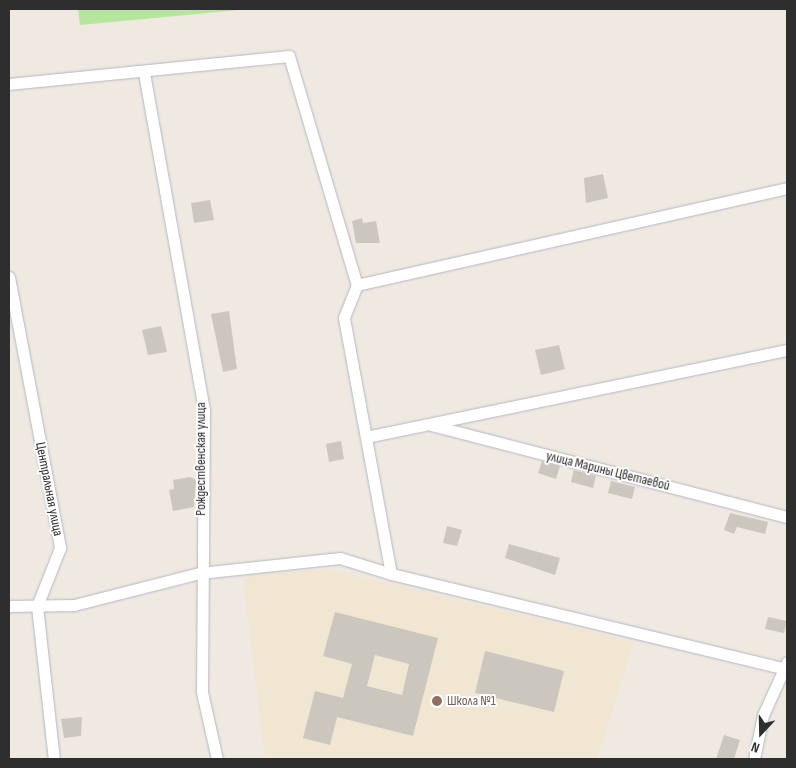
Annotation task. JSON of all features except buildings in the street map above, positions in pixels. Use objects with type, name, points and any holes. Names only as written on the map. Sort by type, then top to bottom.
[{"type":"street","points":[[9,84],[144,73],[289,56],[357,285],[344,318],[392,574]]},
{"type":"street","name":"Рождественская улица","points":[[144,73],[204,409],[200,573],[202,692],[217,759]]},
{"type":"street","points":[[357,285],[787,188]]},
{"type":"street","name":"Центральная улица","points":[[9,277],[60,548],[37,606],[54,759]]},
{"type":"street","name":"улица Марины Цветаевой","points":[[366,437],[787,350]]},
{"type":"street","name":"улица Марины Цветаевой","points":[[428,424],[787,517]]},
{"type":"street","points":[[9,606],[74,605],[200,573],[340,558],[392,574],[786,666],[764,715],[754,759]]},
{"type":"shaded area","name":"Школа №1","points":[[330,569],[634,642],[597,759],[265,759],[243,576]]},
{"type":"green space","points":[[78,9],[250,9],[80,25]]},
{"type":"place","name":"Школа №1","points":[[437,701]]}]
